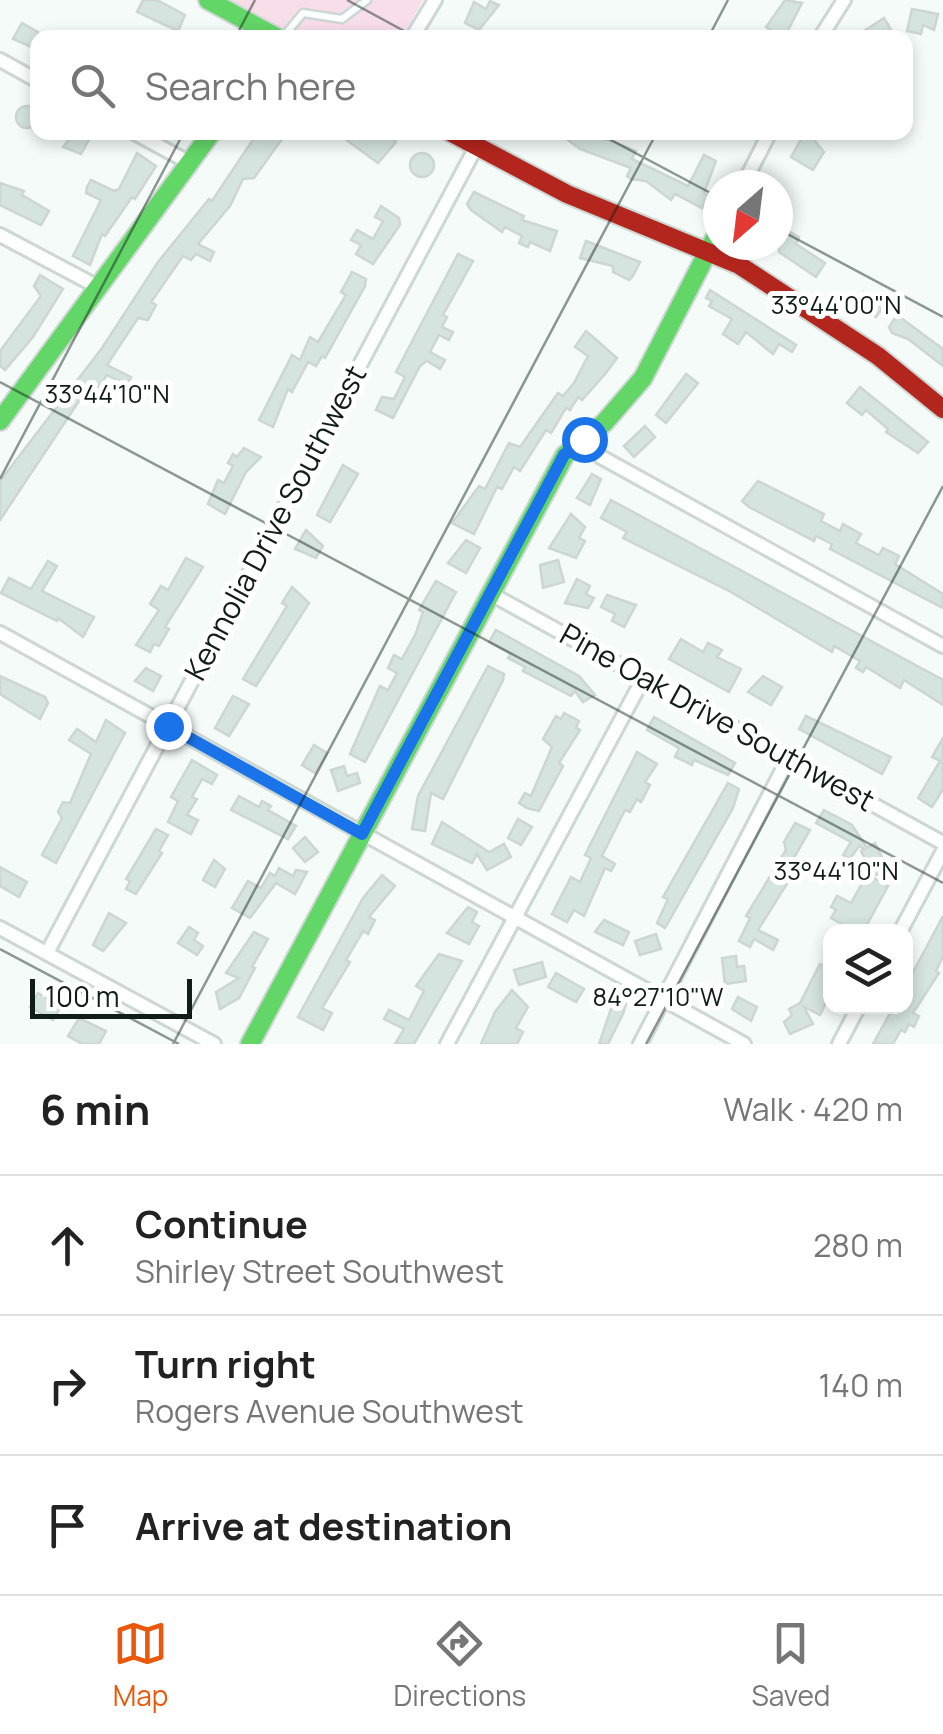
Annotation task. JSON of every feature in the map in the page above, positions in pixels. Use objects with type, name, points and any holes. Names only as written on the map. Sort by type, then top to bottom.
[{"type":"street","points":[[208,0],[265,30]]},
{"type":"street","points":[[417,30],[434,0]]},
{"type":"street","points":[[825,30],[844,0]]},
{"type":"street","points":[[0,60],[30,76]]},
{"type":"street","points":[[148,140],[190,163]]},
{"type":"street","points":[[0,421],[206,140]]},
{"type":"street","points":[[464,140],[567,194],[703,248]]},
{"type":"street","points":[[751,170],[766,140]]},
{"type":"street","name":"Kennolia Drive Southwest","points":[[47,953],[476,147]]},
{"type":"street","points":[[0,235],[98,287]]},
{"type":"street","points":[[250,1044],[564,455],[604,424],[643,378],[704,260]]},
{"type":"street","points":[[726,260],[878,356],[943,408]]},
{"type":"street","points":[[584,439],[601,457],[943,646]]},
{"type":"street","name":"Pine Oak Drive Southwest","points":[[491,594],[789,757],[943,847]]},
{"type":"street","points":[[0,632],[744,1044]]},
{"type":"street","points":[[446,1044],[644,677]]},
{"type":"street","points":[[640,1044],[789,757]]},
{"type":"street","points":[[904,924],[943,847]]},
{"type":"street","points":[[0,928],[214,1044]]},
{"type":"street","points":[[839,1044],[855,1014]]},
{"type":"lane","points":[[287,30],[303,13],[342,19],[367,0]]},
{"type":"shaded area","points":[[227,0],[423,0],[406,30],[285,30]]},
{"type":"building","points":[[143,0],[157,0],[185,15],[176,30],[137,12]]},
{"type":"building","points":[[785,0],[802,3],[788,30],[766,27]]},
{"type":"building","points":[[490,1],[499,5],[479,30],[465,23],[474,2],[486,9]]},
{"type":"building","points":[[912,9],[938,14],[934,30],[923,25],[921,34],[907,30]]},
{"type":"building","points":[[884,18],[891,30],[866,30]]},
{"type":"building","points":[[22,23],[34,30],[30,30],[30,46],[13,39]]},
{"type":"building","points":[[27,106],[27,128],[19,125],[16,117],[19,109]]},
{"type":"building","points":[[69,140],[89,140],[81,154],[63,147]]},
{"type":"building","points":[[253,140],[281,140],[254,178],[243,179],[230,206],[198,244],[214,252],[210,261],[196,254],[191,260],[183,256],[151,302],[156,305],[148,320],[138,318],[107,365],[131,377],[127,385],[107,375],[94,394],[87,389],[0,520],[0,481],[102,348],[158,262],[209,199],[212,201]]},
{"type":"building","points":[[346,140],[396,142],[378,163]]},
{"type":"building","points":[[568,140],[606,140],[636,151],[632,159],[688,186],[704,155],[716,161],[713,170],[703,170],[702,208],[675,194],[671,200],[646,181],[631,179],[627,176],[631,168],[580,149]]},
{"type":"building","points":[[801,140],[816,140],[824,152],[813,170],[791,157]]},
{"type":"building","points":[[137,153],[156,166],[135,199],[132,197],[105,236],[102,234],[90,265],[73,256],[101,200],[86,193],[87,187],[91,180],[114,191],[119,189]]},
{"type":"building","points":[[417,153],[427,153],[434,165],[427,177],[417,177],[410,170],[410,160]]},
{"type":"building","points":[[0,183],[24,191],[22,195],[49,211],[41,225],[0,205]]},
{"type":"building","points":[[474,192],[524,216],[522,220],[557,231],[550,251],[530,242],[528,247],[519,243],[522,236],[505,227],[502,232],[471,210],[467,204]]},
{"type":"building","points":[[381,206],[399,218],[400,225],[373,264],[356,254],[361,245],[351,240],[357,230],[373,239],[383,221],[375,217]]},
{"type":"building","points":[[793,234],[799,237],[796,244],[825,263],[816,277],[791,260]]},
{"type":"building","points":[[586,241],[640,262],[633,276],[629,280],[613,272],[613,266],[580,258]]},
{"type":"building","points":[[458,254],[473,261],[443,315],[447,317],[442,327],[453,332],[449,340],[439,335],[430,352],[445,360],[440,369],[427,361],[420,366],[393,418],[376,410],[382,397],[394,399],[405,377],[396,372]]},
{"type":"building","points":[[352,272],[366,279],[365,286],[325,358],[322,356],[316,366],[308,362],[292,392],[288,389],[273,427],[259,420],[292,355],[300,360],[310,337],[318,342],[346,295],[341,292]]},
{"type":"building","points":[[40,275],[63,289],[33,337],[5,370],[0,366],[0,351],[41,296],[34,286]]},
{"type":"building","points":[[710,290],[796,345],[792,352],[779,344],[773,354],[746,332],[738,344],[723,334],[732,319],[709,306],[712,301],[706,298]]},
{"type":"building","points":[[864,292],[884,305],[876,317],[856,304]]},
{"type":"building","points":[[897,315],[943,349],[943,366],[908,339],[892,333],[889,327]]},
{"type":"building","points":[[586,331],[617,358],[582,400],[578,397],[570,410],[566,408],[551,433],[546,430],[520,471],[514,467],[502,489],[497,487],[474,534],[452,523],[479,486],[485,489],[509,443],[520,447],[558,393],[563,396],[574,383],[588,356],[575,347]]},
{"type":"building","points":[[686,374],[698,383],[666,423],[656,415]]},
{"type":"building","points":[[860,387],[928,442],[918,453],[886,432],[888,429],[866,410],[862,415],[847,403]]},
{"type":"building","points":[[645,426],[655,437],[634,457],[624,446]]},
{"type":"building","points":[[244,448],[261,457],[246,472],[225,514],[208,504],[218,480],[224,483],[233,466],[228,463],[233,454],[237,457]]},
{"type":"building","points":[[343,465],[358,474],[330,522],[317,515]]},
{"type":"building","points":[[592,474],[601,479],[590,505],[577,498]]},
{"type":"building","points":[[758,481],[824,514],[821,521],[840,531],[843,524],[861,534],[856,543],[879,555],[883,548],[899,556],[895,564],[943,594],[943,608],[830,549],[832,544],[816,536],[814,541],[749,507],[742,501]]},
{"type":"building","points":[[611,500],[943,680],[943,705],[904,680],[900,688],[866,667],[863,672],[856,668],[860,661],[834,646],[832,652],[731,592],[623,538],[627,532],[601,518]]},
{"type":"building","points":[[571,514],[585,527],[579,538],[585,541],[576,558],[549,548]]},
{"type":"building","points":[[306,530],[323,546],[316,558],[295,549]]},
{"type":"building","points":[[466,540],[480,548],[466,573],[448,563]]},
{"type":"building","points":[[186,558],[203,567],[165,627],[169,629],[159,646],[154,644],[150,652],[136,645],[159,610],[150,604],[161,586],[168,590]]},
{"type":"building","points":[[558,560],[564,582],[543,588],[540,565]]},
{"type":"building","points":[[48,561],[57,566],[42,591],[94,617],[83,637],[58,618],[57,621],[1,593],[9,578],[31,589]]},
{"type":"building","points":[[577,579],[590,586],[586,594],[594,598],[588,608],[565,603]]},
{"type":"building","points":[[436,581],[456,592],[365,762],[350,754],[380,686],[388,690],[397,673],[388,668],[394,655],[402,659],[416,633],[423,612],[419,610]]},
{"type":"building","points":[[292,587],[309,603],[256,686],[243,679],[287,606],[282,603]]},
{"type":"building","points":[[607,595],[636,605],[624,627],[612,621],[615,614],[601,607]]},
{"type":"building","points":[[496,630],[579,676],[595,695],[583,702],[575,691],[571,696],[523,671],[525,667],[508,658],[511,654],[489,642]]},
{"type":"building","points":[[681,639],[703,652],[708,643],[722,650],[717,657],[741,669],[729,692],[669,659]]},
{"type":"building","points":[[488,666],[504,674],[503,680],[443,799],[431,793],[425,831],[412,829],[418,796]]},
{"type":"building","points":[[146,668],[161,676],[153,691],[135,681]]},
{"type":"building","points":[[0,676],[45,697],[48,703],[40,719],[0,694]]},
{"type":"building","points":[[763,676],[782,687],[771,705],[748,692]]},
{"type":"building","points":[[233,696],[249,704],[229,736],[215,728]]},
{"type":"building","points":[[564,713],[579,721],[576,728],[580,730],[559,763],[563,766],[539,811],[527,808],[519,803],[525,793],[531,796],[552,747],[543,739],[556,716],[561,719]]},
{"type":"building","points":[[806,716],[891,757],[882,774],[799,729]]},
{"type":"building","points":[[654,717],[735,763],[728,775],[694,760],[692,765],[675,757],[679,748],[647,730]]},
{"type":"building","points":[[106,720],[125,733],[56,863],[42,855],[62,818],[58,812],[63,802],[70,803],[91,754],[69,740],[77,729],[96,742]]},
{"type":"building","points":[[943,738],[943,789],[932,807],[918,798],[940,761],[932,757]]},
{"type":"building","points":[[314,745],[327,753],[315,773],[302,765]]},
{"type":"building","points":[[637,752],[657,764],[645,782],[650,785],[641,802],[637,799],[630,812],[625,810],[602,856],[615,864],[611,871],[605,868],[584,916],[574,910],[567,922],[552,914],[571,877],[580,882],[591,858],[585,855]]},
{"type":"building","points":[[192,760],[217,775],[212,784],[202,779],[192,797],[197,799],[187,815],[198,820],[191,834],[168,822],[178,801],[171,797]]},
{"type":"building","points":[[344,766],[347,776],[357,773],[360,783],[338,791],[331,770]]},
{"type":"building","points":[[728,783],[739,789],[733,808],[665,928],[657,923],[668,899],[663,897]]},
{"type":"building","points":[[239,796],[259,807],[262,801],[271,806],[268,810],[296,826],[288,839],[231,810]]},
{"type":"building","points":[[824,810],[852,825],[867,848],[875,843],[888,869],[872,877],[888,886],[867,924],[842,924],[831,918],[837,896],[851,903],[870,869],[861,851],[864,849],[859,846],[850,859],[843,855],[851,842],[816,823]]},
{"type":"building","points":[[518,819],[532,827],[521,845],[508,838]]},
{"type":"building","points":[[442,822],[489,852],[504,844],[511,857],[487,870],[477,854],[472,863],[432,844]]},
{"type":"building","points":[[795,823],[810,830],[791,863],[798,866],[758,930],[778,940],[773,950],[754,939],[750,947],[739,941],[750,918],[746,916],[786,850],[784,842]]},
{"type":"building","points":[[156,829],[168,835],[159,851],[162,853],[136,894],[126,889],[130,881],[126,879]]},
{"type":"building","points":[[305,837],[318,852],[305,862],[293,848]]},
{"type":"building","points":[[214,860],[225,869],[215,887],[203,880]]},
{"type":"building","points":[[0,867],[27,882],[19,897],[0,886]]},
{"type":"building","points":[[279,868],[293,876],[296,870],[307,872],[295,894],[276,883],[250,918],[232,908],[248,881],[261,888],[270,873],[275,876]]},
{"type":"building","points":[[382,875],[395,886],[369,917],[375,920],[368,934],[363,931],[346,960],[350,962],[322,1008],[332,1013],[323,1030],[298,1017],[363,898]]},
{"type":"building","points":[[468,907],[477,912],[472,922],[479,926],[469,944],[447,933]]},
{"type":"building","points":[[109,913],[126,923],[103,951],[93,945]]},
{"type":"building","points":[[943,916],[943,956],[936,971],[939,973],[913,1013],[913,972]]},
{"type":"building","points":[[604,920],[629,932],[623,945],[595,932]]},
{"type":"building","points":[[189,927],[198,933],[194,940],[203,946],[197,955],[178,943]]},
{"type":"building","points":[[254,932],[268,939],[239,998],[220,1009],[216,992],[239,978],[226,973]]},
{"type":"building","points":[[656,934],[661,949],[640,955],[635,941]]},
{"type":"building","points":[[439,954],[462,961],[414,1044],[395,1044],[404,1029],[384,1019],[389,1010],[409,1020],[424,991],[416,986]]},
{"type":"building","points":[[736,956],[737,967],[744,966],[746,981],[725,984],[722,958]]},
{"type":"building","points":[[542,962],[546,977],[519,985],[514,970]]},
{"type":"building","points":[[820,964],[823,1009],[820,1015],[804,1007],[813,1024],[790,1034],[784,1022],[792,1015],[789,1009],[800,1003]]},
{"type":"building","points":[[556,973],[584,989],[576,1002],[548,987]]},
{"type":"building","points":[[512,990],[528,1007],[516,1028],[523,1032],[517,1044],[481,1044],[495,1012]]},
{"type":"building","points":[[38,993],[60,1008],[53,1020],[30,1007]]},
{"type":"building","points":[[738,997],[757,1007],[751,1021],[732,1009]]},
{"type":"building","points":[[614,1000],[626,1004],[623,1014],[608,1044],[599,1044]]},
{"type":"building","points":[[890,1014],[919,1016],[914,1027],[909,1024],[905,1032],[901,1030],[893,1044],[873,1044]]},
{"type":"building","points":[[79,1018],[106,1031],[99,1044],[82,1044],[68,1036]]},
{"type":"traffic: fast","points":[[208,0],[263,30]]},
{"type":"traffic: fast","points":[[0,421],[206,140]]},
{"type":"traffic: fast","points":[[250,1044],[565,455],[604,423],[643,378],[704,260]]},
{"type":"traffic: jam","points":[[465,140],[567,194],[739,265],[878,356],[943,409]]},
{"type":"route","points":[[168,726],[362,834],[564,455],[584,439]]}]
